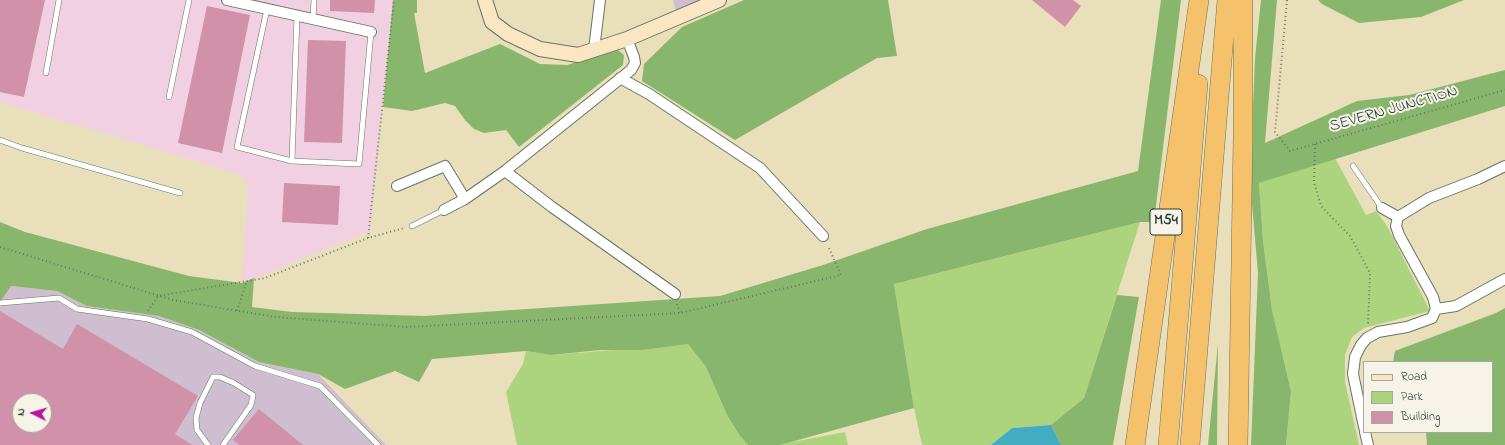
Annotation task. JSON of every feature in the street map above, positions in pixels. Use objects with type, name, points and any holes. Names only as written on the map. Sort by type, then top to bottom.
[{"type":"highway","name":"M54","points":[[1135,445],[1199,0]]},
{"type":"highway","name":"M54","points":[[1168,445],[1205,0]]},
{"type":"highway","points":[[1190,445],[1227,0]]},
{"type":"highway","points":[[1238,445],[1243,138],[1243,0]]},
{"type":"street","points":[[227,0],[370,32]]},
{"type":"street","points":[[485,0],[492,22],[508,34],[540,49],[578,55],[627,39],[718,0]]},
{"type":"street","points":[[594,50],[600,0]]},
{"type":"street","points":[[444,210],[465,199],[505,171],[631,70],[635,63],[627,39]]},
{"type":"street","points":[[620,78],[649,94],[760,168],[823,236]]},
{"type":"street","points":[[397,186],[445,166],[465,199]]},
{"type":"street","points":[[1363,422],[1353,374],[1355,358],[1361,345],[1367,338],[1378,332],[1407,327],[1432,318],[1436,308],[1433,297],[1399,234],[1396,226],[1398,217],[1429,198],[1478,179],[1505,166]]},
{"type":"street","points":[[505,171],[552,207],[674,294]]},
{"type":"street","points":[[1382,208],[1398,217]]},
{"type":"street","points":[[1436,308],[1456,306],[1505,279]]},
{"type":"street","points":[[1365,433],[1368,445]]},
{"type":"lane","points":[[46,73],[59,0]]},
{"type":"lane","points":[[169,97],[189,0]]},
{"type":"lane","points":[[314,0],[314,19]]},
{"type":"lane","points":[[267,9],[237,147],[292,161],[359,164],[370,32]]},
{"type":"lane","points":[[292,161],[297,16]]},
{"type":"lane","points":[[0,140],[22,148],[180,193]]},
{"type":"lane","points":[[1354,166],[1382,208]]},
{"type":"lane","points":[[412,226],[444,210]]},
{"type":"lane","points":[[0,303],[59,298],[77,309],[144,318],[192,332],[255,366],[320,386],[378,445]]},
{"type":"lane","points":[[208,445],[197,430],[196,418],[200,403],[213,378],[220,377],[234,383],[253,395],[251,405],[223,445]]},
{"type":"path","points":[[368,238],[394,0]]},
{"type":"path","name":"SEVERN JUNCTION","points":[[1287,0],[1275,132],[1290,151],[1505,90]]},
{"type":"path","points":[[1315,144],[1314,182],[1321,206],[1350,236],[1370,272],[1367,338]]},
{"type":"path","points":[[144,318],[158,296],[265,278],[368,238],[412,226]]},
{"type":"path","points":[[0,248],[173,300],[275,317],[406,327],[680,313],[841,275],[823,236]]},
{"type":"path","points":[[237,311],[247,281]]},
{"type":"shaded area","points":[[0,0],[393,0],[370,231],[242,283],[248,185],[242,175],[0,102]]},
{"type":"shaded area","points":[[673,0],[700,0],[676,12]]},
{"type":"shaded area","points":[[10,286],[57,291],[87,306],[159,316],[199,330],[259,362],[318,374],[386,445],[0,445],[0,302]]},
{"type":"green space","points":[[393,0],[417,0],[417,13],[414,13],[425,73],[500,44],[540,64],[567,65],[618,50],[624,55],[623,65],[519,147],[506,130],[484,133],[474,129],[465,120],[455,106],[445,103],[412,111],[383,107]]},
{"type":"green space","points":[[744,0],[888,0],[897,56],[877,58],[735,140],[642,81],[644,64],[682,27]]},
{"type":"green space","points":[[1161,0],[1181,0],[1154,222],[1140,222],[894,284],[914,408],[780,445],[748,445],[740,436],[727,415],[706,367],[688,344],[642,350],[601,350],[551,355],[526,351],[432,359],[419,382],[395,371],[345,389],[318,374],[259,362],[199,330],[159,316],[87,306],[57,291],[11,286],[0,302],[0,222],[25,232],[189,276],[242,283],[254,278],[252,307],[292,312],[424,316],[720,296],[823,265],[927,229],[1138,171]]},
{"type":"green space","points":[[1261,0],[1277,0],[1265,143],[1357,101],[1409,95],[1505,70],[1505,106],[1259,183],[1263,241],[1272,310],[1291,391],[1286,445],[1251,445],[1258,273],[1250,181],[1255,58]]},
{"type":"green space","points":[[1318,0],[1464,0],[1421,17],[1359,23],[1322,4]]},
{"type":"green space","points":[[1335,158],[1366,215],[1376,211],[1387,226],[1430,311],[1364,328],[1352,337],[1345,355],[1345,382],[1359,445],[1286,445],[1291,391],[1272,310],[1263,241],[1259,183]]},
{"type":"green space","points":[[1140,222],[1084,398],[1051,425],[1012,428],[991,445],[922,445],[914,408],[894,284]]},
{"type":"green space","points":[[1117,295],[1139,297],[1113,445],[1061,445],[1051,425],[1084,398]]},
{"type":"green space","points":[[1505,308],[1505,445],[1427,445],[1426,433],[1493,433],[1493,361],[1393,361],[1395,351],[1496,313]]},
{"type":"green space","points":[[1218,343],[1217,445],[1208,445]]},
{"type":"green space","points":[[688,344],[706,367],[727,415],[740,436],[748,445],[517,445],[506,392],[523,364],[526,351],[551,355]]},
{"type":"green space","points":[[845,432],[848,445],[782,445],[782,444]]},
{"type":"water","points":[[1051,425],[1061,445],[991,445],[1012,428]]},
{"type":"building","points":[[0,0],[45,0],[24,97],[0,92]]},
{"type":"building","points":[[330,0],[375,0],[374,13],[330,11]]},
{"type":"building","points":[[1032,0],[1073,0],[1081,6],[1065,27]]},
{"type":"building","points":[[207,6],[250,15],[222,153],[178,143]]},
{"type":"building","points":[[308,40],[346,41],[342,143],[304,142]]},
{"type":"building","points":[[284,183],[340,186],[338,225],[282,222]]},
{"type":"building","points":[[0,311],[63,349],[77,324],[198,396],[175,434],[192,445],[0,445]]},
{"type":"building","points":[[259,409],[303,445],[239,445],[233,440]]}]
